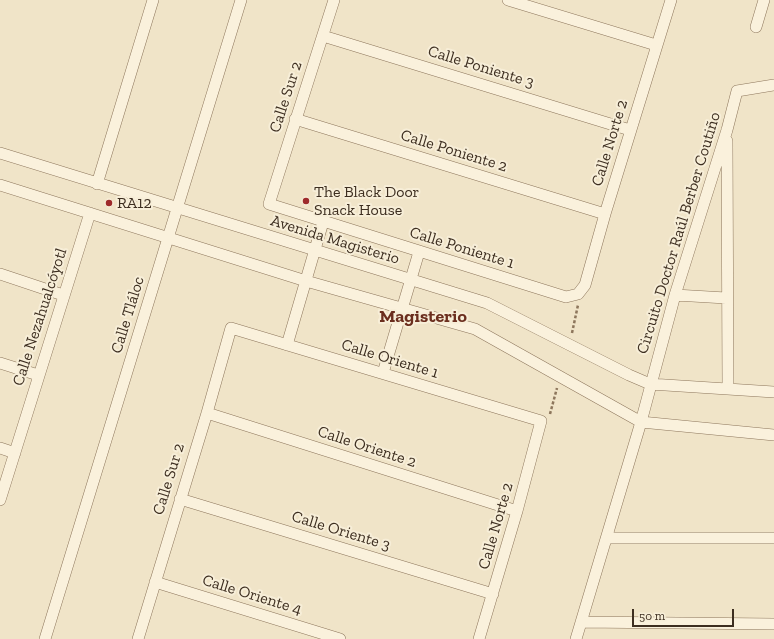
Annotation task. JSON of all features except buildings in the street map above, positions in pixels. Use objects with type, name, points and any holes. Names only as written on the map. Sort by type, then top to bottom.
[{"type":"street","points":[[98,184],[153,0]]},
{"type":"street","name":"Calle Tláloc","points":[[45,639],[241,0]]},
{"type":"street","name":"Calle Sur 2","points":[[269,204],[334,0]]},
{"type":"street","points":[[508,0],[656,45]]},
{"type":"street","name":"Calle Norte 2","points":[[578,294],[585,286],[630,130],[671,0]]},
{"type":"street","points":[[756,27],[767,0]]},
{"type":"street","name":"Calle Poniente 3","points":[[323,36],[630,130]]},
{"type":"street","name":"Circuito Doctor Raúl Berber Coutiño","points":[[576,639],[608,538],[675,295],[727,130],[737,91],[774,85]]},
{"type":"street","name":"Calle Poniente 2","points":[[295,119],[605,214]]},
{"type":"street","points":[[727,130],[726,298],[728,388]]},
{"type":"street","name":"Avenida Magisterio","points":[[0,153],[177,209],[487,303],[568,345],[650,384]]},
{"type":"street","points":[[0,185],[306,281],[475,329],[641,422],[774,435]]},
{"type":"street","name":"Calle Poniente 1","points":[[269,204],[566,297],[578,294]]},
{"type":"street","name":"Calle Nezahualcóyotl","points":[[0,500],[63,295],[90,213]]},
{"type":"street","points":[[287,345],[323,222]]},
{"type":"street","points":[[383,374],[419,252]]},
{"type":"street","points":[[0,274],[63,295]]},
{"type":"street","points":[[675,295],[726,298]]},
{"type":"street","name":"Calle Sur 2","points":[[138,639],[207,413],[231,328]]},
{"type":"street","name":"Calle Oriente 1","points":[[231,328],[383,374],[545,417]]},
{"type":"street","points":[[0,363],[38,375]]},
{"type":"street","points":[[650,384],[774,392]]},
{"type":"street","name":"Calle Oriente 2","points":[[207,413],[517,511]]},
{"type":"street","name":"Calle Norte 2","points":[[479,639],[545,417]]},
{"type":"street","points":[[0,448],[15,453]]},
{"type":"street","name":"Calle Oriente 3","points":[[180,499],[493,594]]},
{"type":"street","points":[[608,538],[774,538]]},
{"type":"street","name":"Calle Oriente 4","points":[[155,582],[340,639]]},
{"type":"street","points":[[581,622],[774,624]]},
{"type":"path","points":[[568,345],[578,310],[578,294]]},
{"type":"path","points":[[545,417],[560,376]]},
{"type":"place","name":"The Black Door Snack House","points":[[306,201]]},
{"type":"place","name":"RA12","points":[[109,203]]},
{"type":"district","name":"Magisterio","points":[[423,317]]}]
